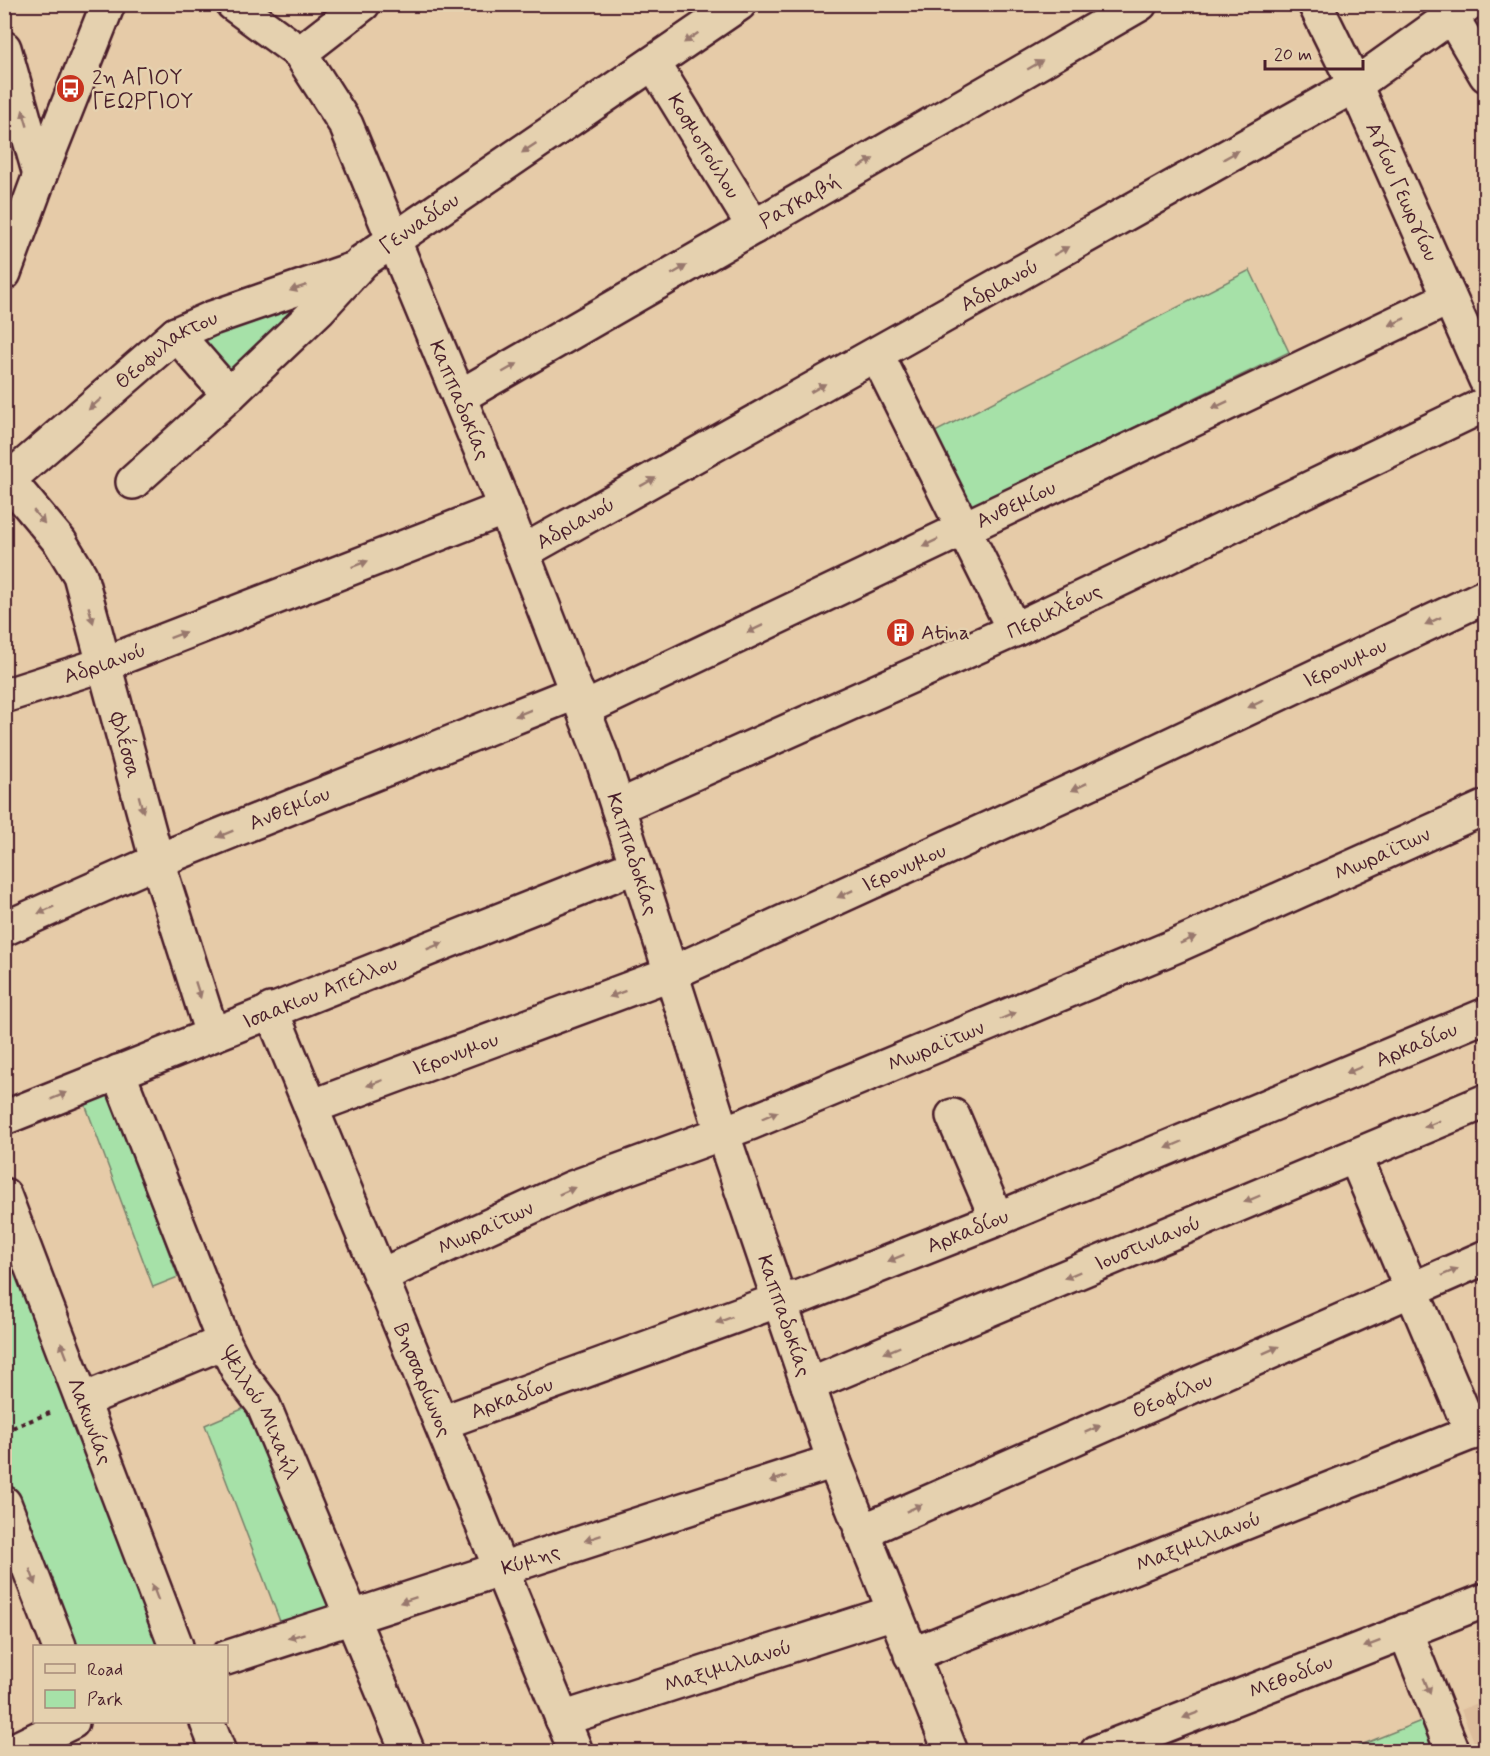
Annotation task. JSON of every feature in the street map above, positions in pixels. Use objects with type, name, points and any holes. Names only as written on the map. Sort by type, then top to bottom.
[{"type":"street","points":[[4,273],[108,4]]},
{"type":"street","name":"Καππαδοκίας","points":[[234,4],[300,53],[346,125],[505,508],[580,700],[618,807],[722,1132],[834,1461],[951,1752]]},
{"type":"street","points":[[300,53],[363,4]]},
{"type":"street","name":"Γενναδίου","points":[[133,482],[230,395],[319,309],[353,269],[393,238],[654,64],[739,4]]},
{"type":"street","name":"Ραγκαβή","points":[[459,397],[1140,4]]},
{"type":"street","name":"Αγίου Γεωργίου","points":[[1315,4],[1355,85],[1485,380]]},
{"type":"street","points":[[1460,11],[1485,75]]},
{"type":"street","name":"Αδριανού","points":[[523,552],[1355,85],[1460,11]]},
{"type":"street","points":[[4,48],[40,175]]},
{"type":"street","name":"Κοσμοπούλου","points":[[654,64],[754,227]]},
{"type":"street","points":[[4,215],[40,175]]},
{"type":"street","name":"Θεοφυλακτου","points":[[6,478],[176,334],[212,318],[353,269]]},
{"type":"street","name":"Ανθεμίου","points":[[4,929],[157,861],[703,654],[962,527],[1449,298]]},
{"type":"street","points":[[176,334],[230,395]]},
{"type":"street","points":[[877,355],[1014,630]]},
{"type":"street","name":"Περικλέους","points":[[618,807],[1014,630],[1485,404]]},
{"type":"street","name":"Φλέσσα","points":[[6,478],[72,560],[80,575],[157,861],[212,1034]]},
{"type":"street","name":"Αδριανού","points":[[4,696],[104,664],[505,508]]},
{"type":"street","name":"Ιερονυμου","points":[[311,1107],[672,973],[1117,770],[1485,596]]},
{"type":"street","name":"Μωραϊτων","points":[[380,1276],[572,1188],[761,1119],[1180,944],[1485,807]]},
{"type":"street","name":"Ισαακιου Απελλου","points":[[4,1118],[636,866]]},
{"type":"street","name":"Βησσαρίωνος","points":[[271,1010],[576,1752]]},
{"type":"street","name":"Αρκαδίου","points":[[441,1424],[779,1300],[800,1297],[997,1219],[1485,1015]]},
{"type":"street","name":"Ψελλού Μιχαήλ","points":[[118,1072],[224,1342],[240,1374],[263,1404],[408,1752]]},
{"type":"street","name":"Ιουστινιανού","points":[[808,1385],[1485,1101]]},
{"type":"street","points":[[953,1116],[997,1219]]},
{"type":"street","points":[[1355,1156],[1411,1288],[1478,1430]]},
{"type":"street","name":"Λακωνίας","points":[[4,1194],[175,1645]]},
{"type":"street","name":"Θεοφίλου","points":[[861,1532],[1485,1257]]},
{"type":"street","points":[[84,1400],[224,1342]]},
{"type":"street","name":"Μαξιμιλιανού","points":[[911,1655],[1478,1430]]},
{"type":"street","name":"Κύμης","points":[[228,1657],[834,1461]]},
{"type":"street","points":[[4,1503],[57,1645]]},
{"type":"street","name":"Μεθοδίου","points":[[1097,1752],[1485,1600]]},
{"type":"street","name":"Μαξιμιλιανού","points":[[562,1719],[894,1612]]},
{"type":"street","points":[[1405,1631],[1453,1752]]},
{"type":"street","points":[[10,1752],[70,1723]]},
{"type":"street","points":[[207,1723],[219,1752]]},
{"type":"path","points":[[4,1431],[84,1400]]},
{"type":"shaded area","points":[[1485,1700],[1485,1751],[1478,1751],[1461,1710]]},
{"type":"green space","points":[[1250,270],[1289,352],[964,510],[929,435]]},
{"type":"green space","points":[[303,302],[229,381],[197,344],[214,332]]},
{"type":"green space","points":[[110,1094],[178,1277],[153,1287],[85,1104]]},
{"type":"green space","points":[[4,1216],[164,1645],[69,1645],[5,1473]]},
{"type":"green space","points":[[254,1404],[329,1606],[281,1624],[205,1425]]},
{"type":"green space","points":[[1421,1721],[1433,1751],[1346,1751]]},
{"type":"place","name":"2η ΑΓΙΟΥ ΓΕΩΡΓΙΟΥ","points":[[71,89]]},
{"type":"place","name":"Atina","points":[[900,632]]}]
